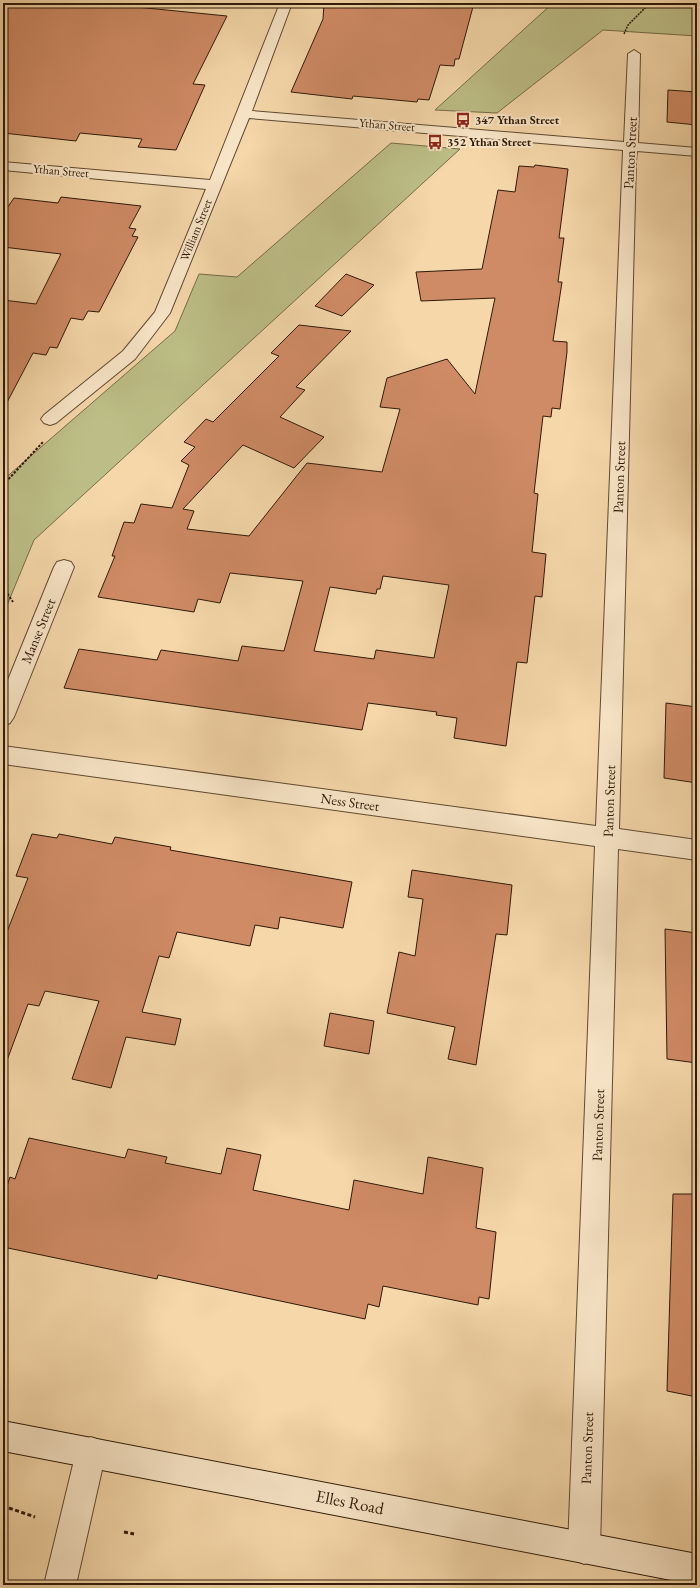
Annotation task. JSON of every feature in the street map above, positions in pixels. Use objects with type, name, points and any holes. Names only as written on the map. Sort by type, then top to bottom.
[{"type":"street","name":"William Street","points":[[50,419],[129,355],[162,313],[244,114],[286,3]]},
{"type":"street","name":"Panton Street","points":[[584,1548],[628,185],[631,146],[634,54]]},
{"type":"street","name":"Ythan Street","points":[[244,114],[697,152]]},
{"type":"street","name":"Ythan Street","points":[[3,166],[214,185]]},
{"type":"street","name":"Manse Street","points":[[3,717],[64,567]]},
{"type":"street","name":"Ness Street","points":[[3,755],[697,850]]},
{"type":"street","name":"Elles Road","points":[[3,1436],[697,1570]]},
{"type":"street","points":[[60,1585],[91,1452]]},
{"type":"path","points":[[634,54],[628,39],[624,39],[625,30],[650,3]]},
{"type":"path","points":[[3,485],[45,439]]},
{"type":"path","points":[[3,587],[12,602]]},
{"type":"path","points":[[9,1508],[36,1517]]},
{"type":"path","points":[[124,1532],[134,1534]]},
{"type":"green space","points":[[553,3],[697,3],[697,36],[603,30],[497,113],[435,110]]},
{"type":"green space","points":[[391,143],[460,149],[34,540],[3,615],[3,480],[175,331],[199,274],[237,277]]},
{"type":"building","points":[[3,3],[96,3],[227,16],[193,84],[205,85],[176,150],[138,147],[142,139],[80,133],[76,141],[3,133]]},
{"type":"building","points":[[324,3],[474,3],[459,59],[455,59],[454,66],[440,65],[429,100],[418,99],[417,102],[353,96],[352,99],[291,92],[323,19]]},
{"type":"building","points":[[668,90],[697,92],[697,125],[667,122]]},
{"type":"building","points":[[535,165],[568,169],[559,238],[564,238],[558,282],[562,282],[553,341],[567,342],[567,352],[560,409],[552,408],[551,417],[543,416],[534,493],[538,494],[532,552],[546,554],[542,597],[535,596],[527,663],[517,662],[506,746],[454,738],[457,718],[436,715],[437,712],[368,703],[362,730],[64,688],[79,649],[157,660],[161,650],[238,661],[242,646],[284,651],[303,581],[230,573],[220,603],[198,599],[194,612],[98,597],[115,556],[112,556],[124,522],[134,523],[141,504],[172,508],[189,465],[181,461],[195,447],[184,442],[206,419],[213,422],[279,356],[271,353],[299,325],[351,331],[296,387],[305,390],[280,417],[324,437],[294,468],[243,445],[183,509],[194,511],[187,529],[249,536],[307,463],[382,472],[400,409],[380,407],[387,378],[447,359],[475,394],[495,298],[421,301],[416,272],[482,269],[498,190],[515,192],[519,166],[534,167]],"holes":[[[383,576],[449,585],[434,658],[376,650],[374,659],[314,651],[330,587],[376,594],[377,589],[380,589]]]},
{"type":"building","points":[[61,197],[141,206],[129,228],[136,229],[132,236],[138,237],[99,312],[88,311],[83,320],[71,318],[57,348],[50,347],[46,355],[33,353],[3,410],[3,300],[36,304],[61,254],[3,247],[3,214],[14,198],[58,203]]},
{"type":"building","points":[[346,274],[374,285],[342,316],[315,306]]},
{"type":"building","points":[[666,703],[697,707],[697,783],[664,778]]},
{"type":"building","points":[[32,834],[57,838],[59,834],[112,844],[115,837],[171,847],[170,850],[352,882],[343,928],[280,917],[278,929],[255,925],[250,946],[177,932],[169,958],[159,956],[142,1012],[181,1019],[175,1045],[126,1037],[111,1088],[72,1079],[99,1001],[45,991],[39,1006],[28,1004],[6,1063],[3,1063],[3,942],[28,878],[16,876]]},
{"type":"building","points":[[412,870],[512,885],[507,935],[496,934],[476,1065],[448,1059],[455,1027],[387,1013],[399,952],[415,956],[423,899],[408,897]]},
{"type":"building","points":[[665,929],[697,933],[697,1063],[667,1059]]},
{"type":"building","points":[[330,1013],[374,1021],[369,1054],[324,1046]]},
{"type":"building","points":[[29,1138],[125,1158],[128,1149],[167,1157],[165,1163],[221,1174],[227,1148],[261,1155],[253,1190],[349,1210],[354,1180],[423,1194],[428,1157],[483,1168],[476,1228],[496,1232],[489,1299],[479,1297],[478,1305],[383,1286],[379,1307],[368,1304],[365,1319],[158,1275],[157,1279],[3,1247],[3,1197],[10,1177],[15,1179]]},
{"type":"building","points":[[673,1194],[697,1194],[697,1397],[667,1391]]},
{"type":"place","name":"347 Ythan Street","points":[[463,120]]},
{"type":"place","name":"352 Ythan Street","points":[[435,142]]}]
